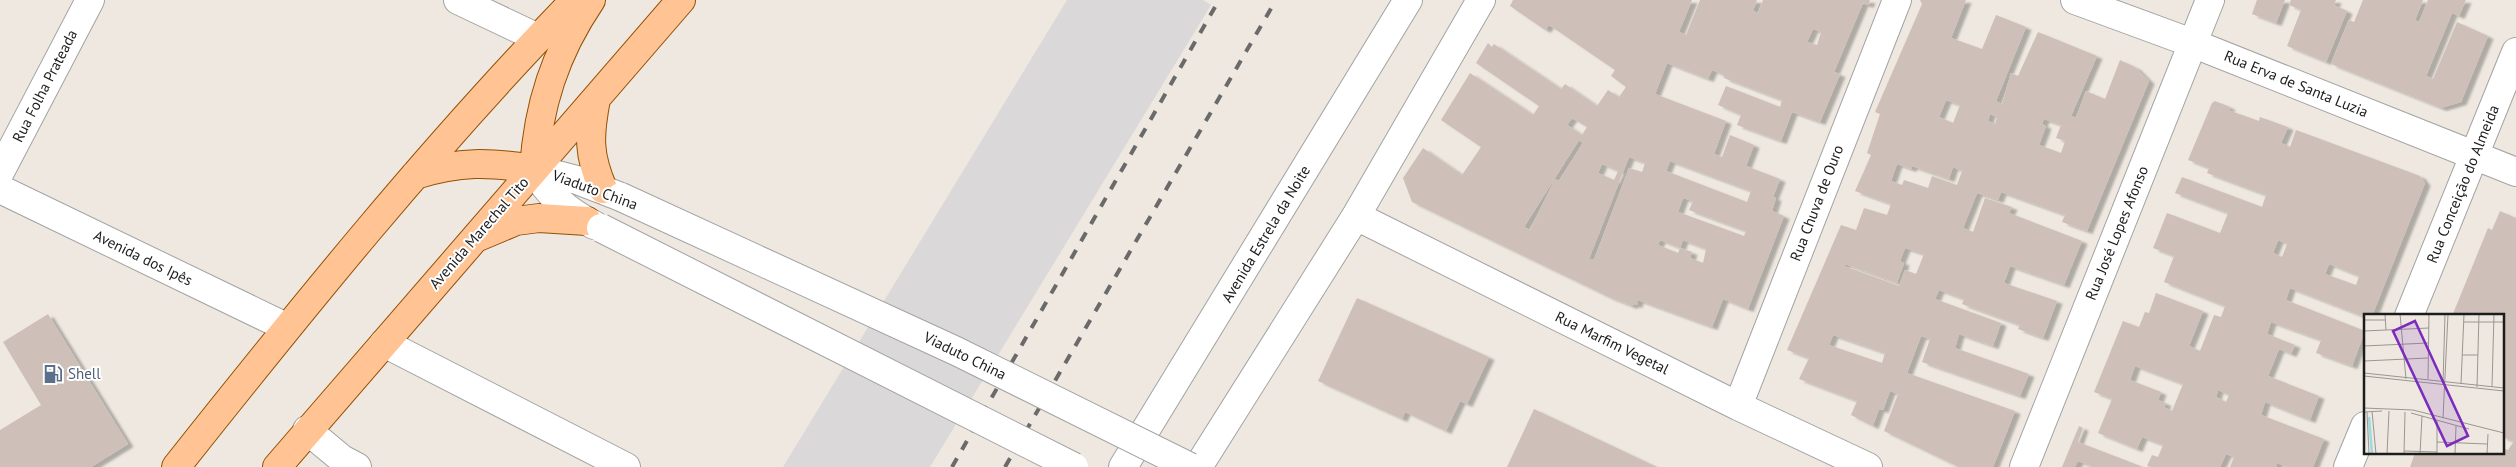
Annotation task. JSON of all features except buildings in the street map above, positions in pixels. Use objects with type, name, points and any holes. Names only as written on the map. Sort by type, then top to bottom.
[{"type":"main road","points":[[176,467],[286,327],[415,175],[538,38],[575,0]]},
{"type":"main road","points":[[415,175],[445,166],[474,163],[534,169],[537,129],[549,83],[566,43],[590,0]]},
{"type":"main road","name":"Avenida Marechal Tito","points":[[285,464],[307,430],[682,0]]},
{"type":"main road","points":[[596,99],[590,132],[592,166],[612,193]]},
{"type":"main road","points":[[474,238],[516,221],[539,218],[594,225]]},
{"type":"street","name":"Rua Folha Prateada","points":[[0,172],[90,0]]},
{"type":"street","points":[[458,0],[538,38]]},
{"type":"street","name":"Avenida Estrela da Noite","points":[[1123,467],[1408,0]]},
{"type":"street","points":[[1198,467],[1356,216],[1481,0]]},
{"type":"street","name":"Rua Chuva de Ouro","points":[[1738,406],[1897,0]]},
{"type":"street","name":"Rua Erva de Santa Luzia","points":[[2075,0],[2192,43],[2516,172]]},
{"type":"street","name":"Rua José Lopes Afonso","points":[[2024,467],[2210,0]]},
{"type":"street","name":"Rua Conceição do Almeida","points":[[2411,314],[2516,52]]},
{"type":"street","name":"Viaduto China","points":[[534,169],[570,178],[612,193],[956,350],[1190,467]]},
{"type":"street","name":"Viaduto China","points":[[534,169],[543,186],[556,201],[594,225],[1074,467]]},
{"type":"street","name":"Avenida dos Ipês","points":[[0,189],[286,327]]},
{"type":"street","name":"Rua Marfim Vegetal","points":[[1356,216],[1738,406],[1864,466]]},
{"type":"street","points":[[384,343],[626,467]]},
{"type":"street","points":[[2348,467],[2364,428]]},
{"type":"street","points":[[307,430],[342,459],[357,467]]},
{"type":"shaded area","points":[[1067,0],[1203,0],[1211,5],[930,467],[783,467]]},
{"type":"railway","points":[[952,467],[1219,0]]},
{"type":"railway","points":[[1005,467],[1276,0]]},
{"type":"place","name":"Shell","points":[[53,374]]}]
